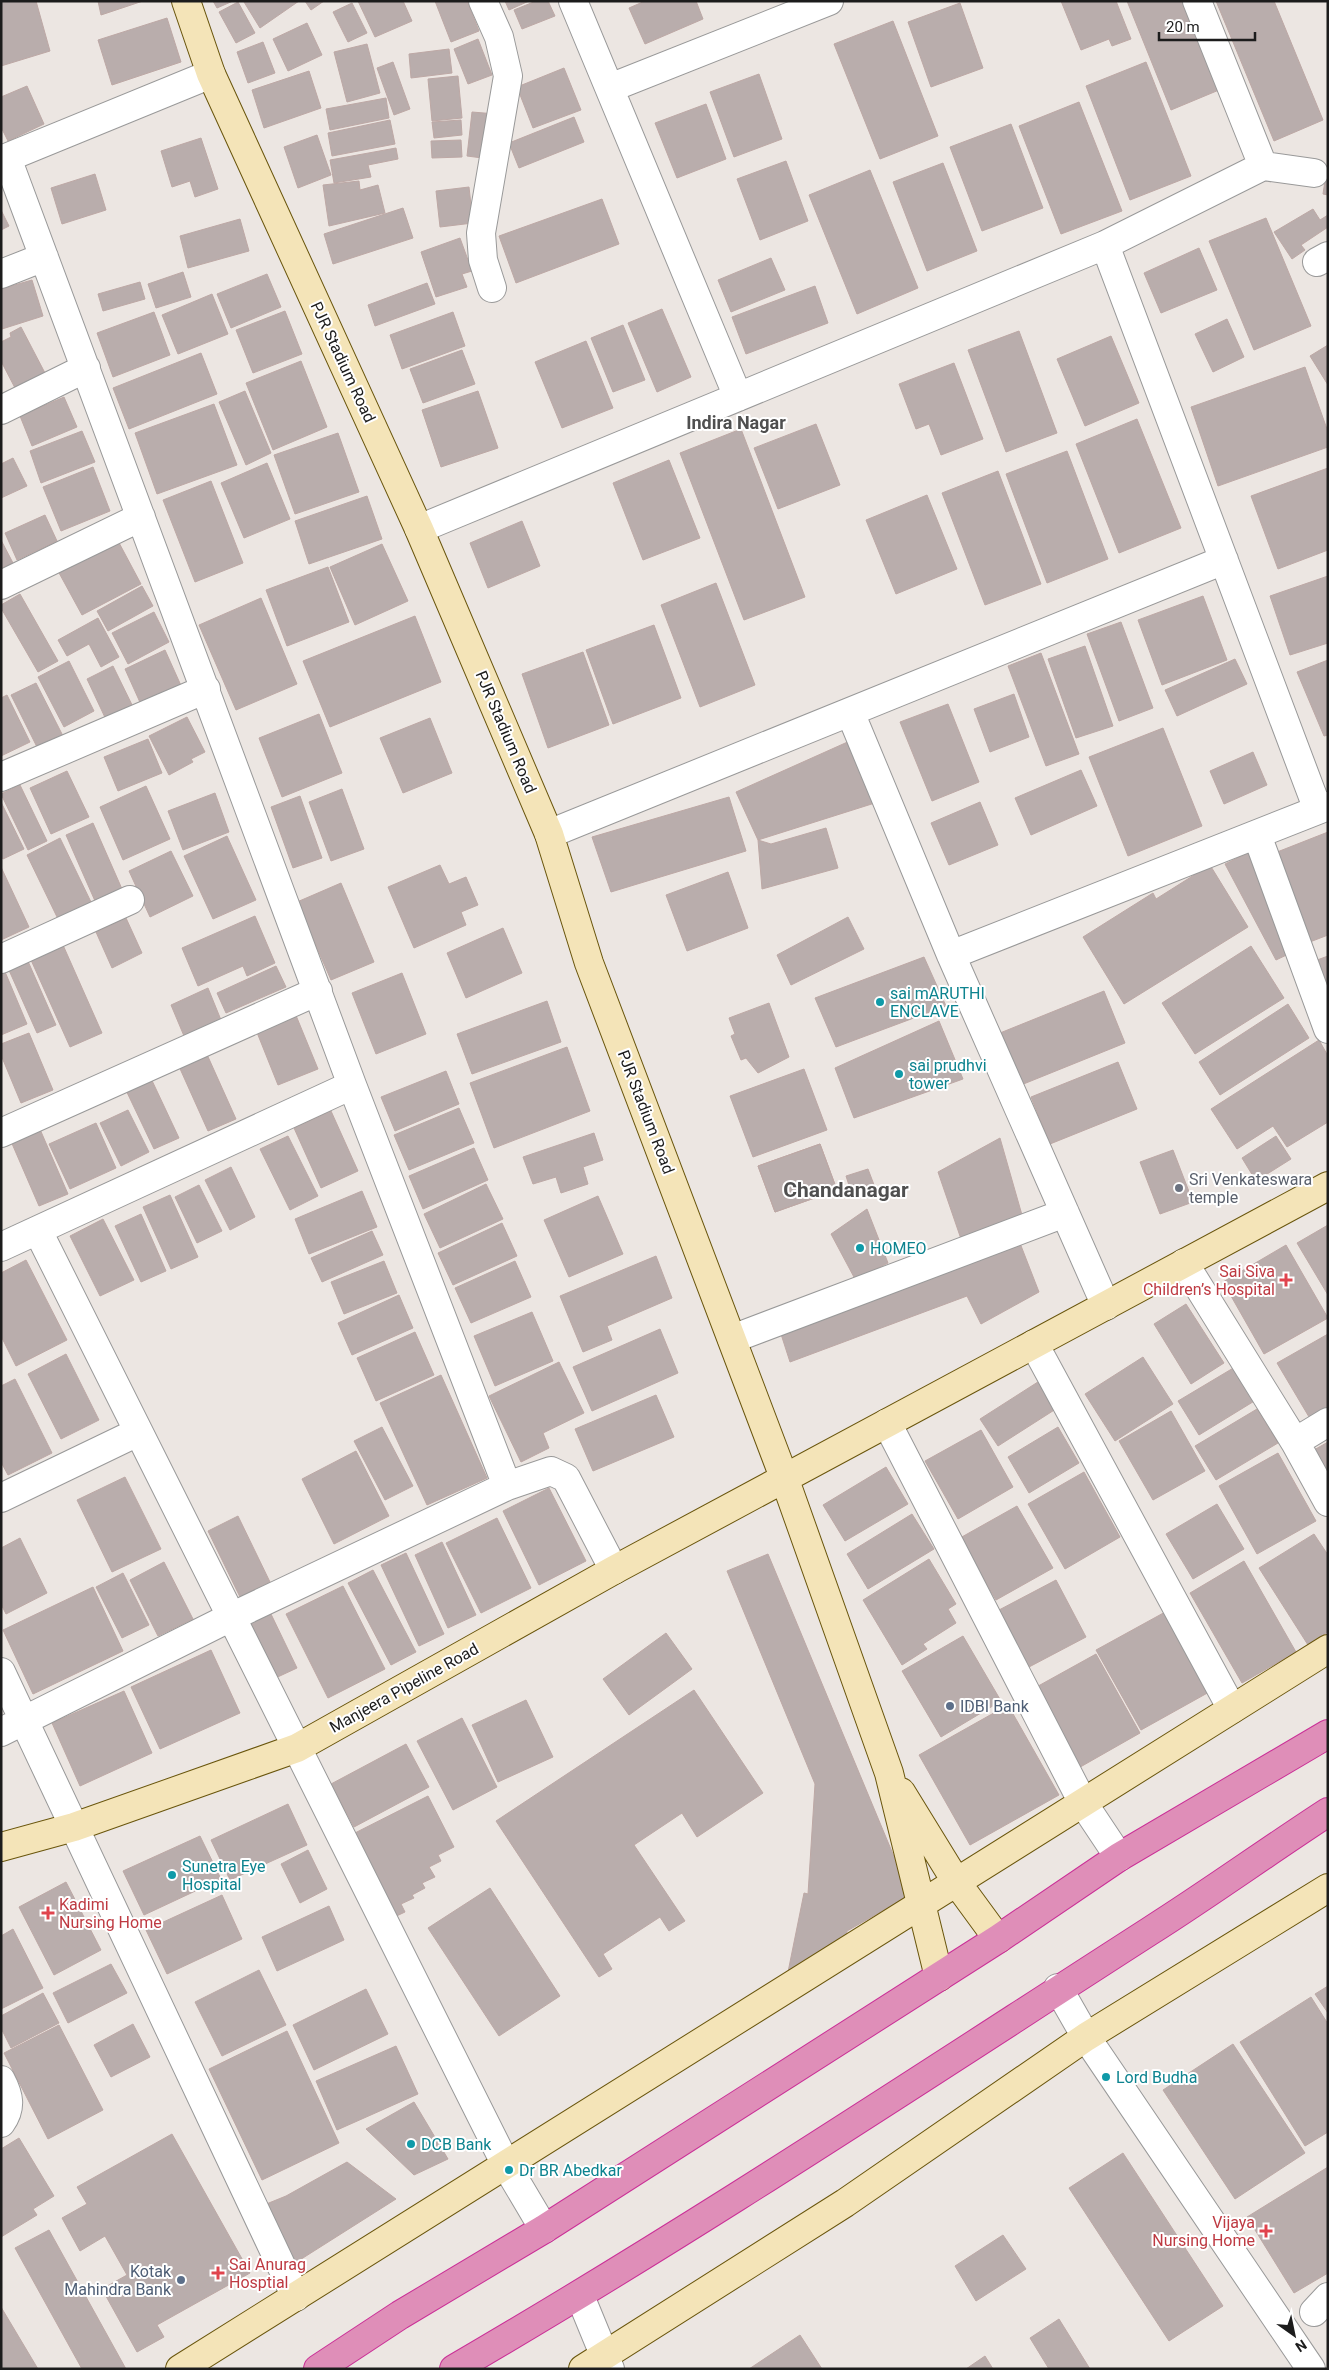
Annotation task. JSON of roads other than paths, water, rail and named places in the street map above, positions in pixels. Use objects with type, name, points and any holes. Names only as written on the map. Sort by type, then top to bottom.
[{"type":"highway","points":[[318,2369],[400,2316],[544,2229],[939,1977],[1120,1857],[1328,1734]]},
{"type":"highway","points":[[454,2369],[580,2296],[1058,1988],[1152,1930],[1328,1812]]},
{"type":"street","name":"PJR Stadium Road","points":[[186,1],[211,74],[419,529],[549,834],[589,963],[785,1480],[889,1773]]},
{"type":"street","points":[[483,1],[499,37],[508,76],[481,233],[483,260],[492,288]]},
{"type":"street","points":[[573,1],[738,397]]},
{"type":"street","points":[[1197,1],[1263,166]]},
{"type":"street","points":[[610,88],[827,2]]},
{"type":"street","points":[[211,74],[4,159],[86,368],[352,1085],[507,1486]]},
{"type":"street","points":[[419,529],[1105,245],[1263,166],[1314,173]]},
{"type":"street","points":[[951,955],[1323,808],[1224,560],[1105,245]]},
{"type":"street","points":[[1,274],[44,257]]},
{"type":"street","points":[[1,410],[86,368]]},
{"type":"street","points":[[1,585],[141,517]]},
{"type":"street","points":[[549,834],[1224,560]]},
{"type":"street","points":[[1,777],[206,689]]},
{"type":"street","points":[[850,712],[951,955],[1106,1306]]},
{"type":"street","points":[[1257,835],[1328,1029]]},
{"type":"street","points":[[1,959],[130,900]]},
{"type":"street","points":[[1,1133],[318,991]]},
{"type":"street","points":[[1,1247],[352,1085]]},
{"type":"street","name":"Manjeera Pipeline Road","points":[[1,1847],[74,1827],[297,1748],[614,1570],[785,1480],[887,1423],[1328,1186]]},
{"type":"street","points":[[732,1339],[1065,1213]]},
{"type":"street","points":[[38,1231],[506,2165],[544,2229]]},
{"type":"street","points":[[1184,1263],[1295,1442],[1328,1502]]},
{"type":"street","points":[[1034,1344],[1232,1710]]},
{"type":"street","points":[[1295,1442],[1328,1422]]},
{"type":"street","points":[[887,1423],[1083,1803],[1120,1857]]},
{"type":"street","points":[[1,1498],[138,1432]]},
{"type":"street","points":[[13,1726],[231,1617],[507,1486],[551,1471],[566,1478],[614,1570]]},
{"type":"street","points":[[180,2369],[1328,1649]]},
{"type":"street","points":[[1,1672],[13,1726],[74,1827],[296,2297]]},
{"type":"street","points":[[889,1773],[957,1883],[998,1939]]},
{"type":"street","points":[[889,1773],[939,1977]]},
{"type":"street","points":[[580,2296],[599,2364],[845,2203],[1086,2037],[1328,1888]]},
{"type":"street","points":[[1058,1988],[1086,2037],[1311,2369]]},
{"type":"street","points":[[1,2080],[9,2094],[9,2107],[1,2123]]},
{"type":"place","name":"sai mARUTHI ENCLAVE","points":[[880,1002]]},
{"type":"place","name":"sai prudhvi tower","points":[[899,1074]]},
{"type":"place","name":"Sri Venkateswara temple","points":[[1179,1188]]},
{"type":"place","name":"HOMEO","points":[[860,1248]]},
{"type":"place","name":"Sai Siva Children’s Hospital","points":[[1286,1280]]},
{"type":"place","name":"IDBI Bank","points":[[950,1706]]},
{"type":"place","name":"Sunetra Eye Hospital","points":[[172,1875]]},
{"type":"place","name":"Kadimi Nursing Home","points":[[48,1913]]},
{"type":"place","name":"Lord Budha","points":[[1106,2077]]},
{"type":"place","name":"DCB Bank","points":[[411,2144]]},
{"type":"place","name":"Dr BR Abedkar","points":[[509,2170]]},
{"type":"place","name":"Vijaya Nursing Home","points":[[1266,2231]]},
{"type":"place","name":"Sai Anurag Hosptial","points":[[218,2273]]},
{"type":"place","name":"Kotak Mahindra Bank","points":[[181,2280]]},
{"type":"district","name":"Indira Nagar","points":[[736,422]]},
{"type":"district","name":"Chandanagar","points":[[846,1190]]}]
